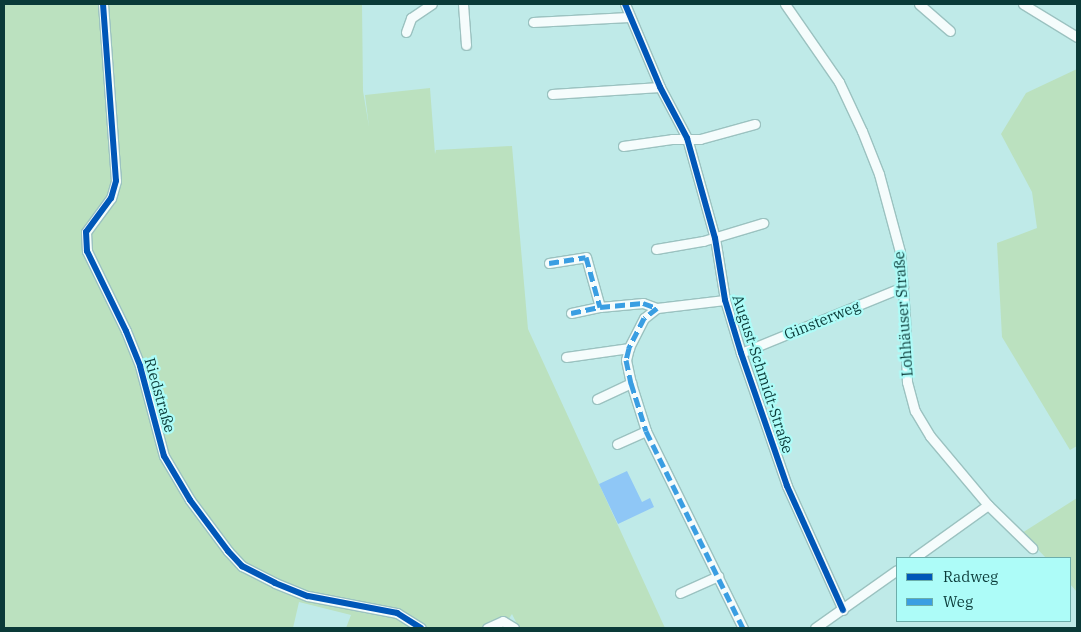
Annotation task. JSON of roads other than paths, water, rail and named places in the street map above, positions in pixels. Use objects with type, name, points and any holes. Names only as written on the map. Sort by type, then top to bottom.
[{"type":"street","name":"Riedstraße","points":[[103,4],[116,181],[111,198],[86,232],[87,251],[126,331],[140,366],[168,464],[190,500],[242,566],[275,583],[308,596],[397,613],[421,628]]},
{"type":"street","points":[[406,32],[412,18],[432,4]]},
{"type":"street","points":[[463,4],[466,45]]},
{"type":"street","name":"August-Schmidt-Straße","points":[[625,4],[660,88],[686,138],[714,238],[725,300],[741,353],[787,486],[843,610]]},
{"type":"street","name":"Lohhäuser Straße","points":[[785,4],[823,56],[839,82],[862,131],[879,174],[900,252],[907,382],[915,411],[930,436],[988,505],[1032,548]]},
{"type":"street","points":[[919,4],[950,31]]},
{"type":"street","points":[[1023,4],[1077,37]]},
{"type":"street","points":[[533,22],[629,17]]},
{"type":"street","points":[[552,94],[660,88]]},
{"type":"street","points":[[623,146],[686,138],[700,139],[756,124]]},
{"type":"street","points":[[656,249],[714,238],[763,223]]},
{"type":"street","points":[[549,263],[586,257],[600,307]]},
{"type":"street","name":"Ginsterweg","points":[[741,353],[903,287]]},
{"type":"street","points":[[571,313],[600,307],[643,303],[657,308],[725,300]]},
{"type":"street","points":[[657,308],[644,318],[629,348],[626,360],[631,383],[646,431],[743,628]]},
{"type":"street","points":[[566,357],[629,348]]},
{"type":"street","points":[[597,400],[631,383]]},
{"type":"street","points":[[618,444],[646,431]]},
{"type":"street","points":[[915,557],[988,505]]},
{"type":"street","points":[[815,628],[896,571]]},
{"type":"street","points":[[680,593],[718,576]]},
{"type":"street","points":[[487,628],[503,621],[514,628]]},
{"type":"water","points":[[627,471],[642,502],[650,498],[654,507],[618,524],[599,484]]}]
